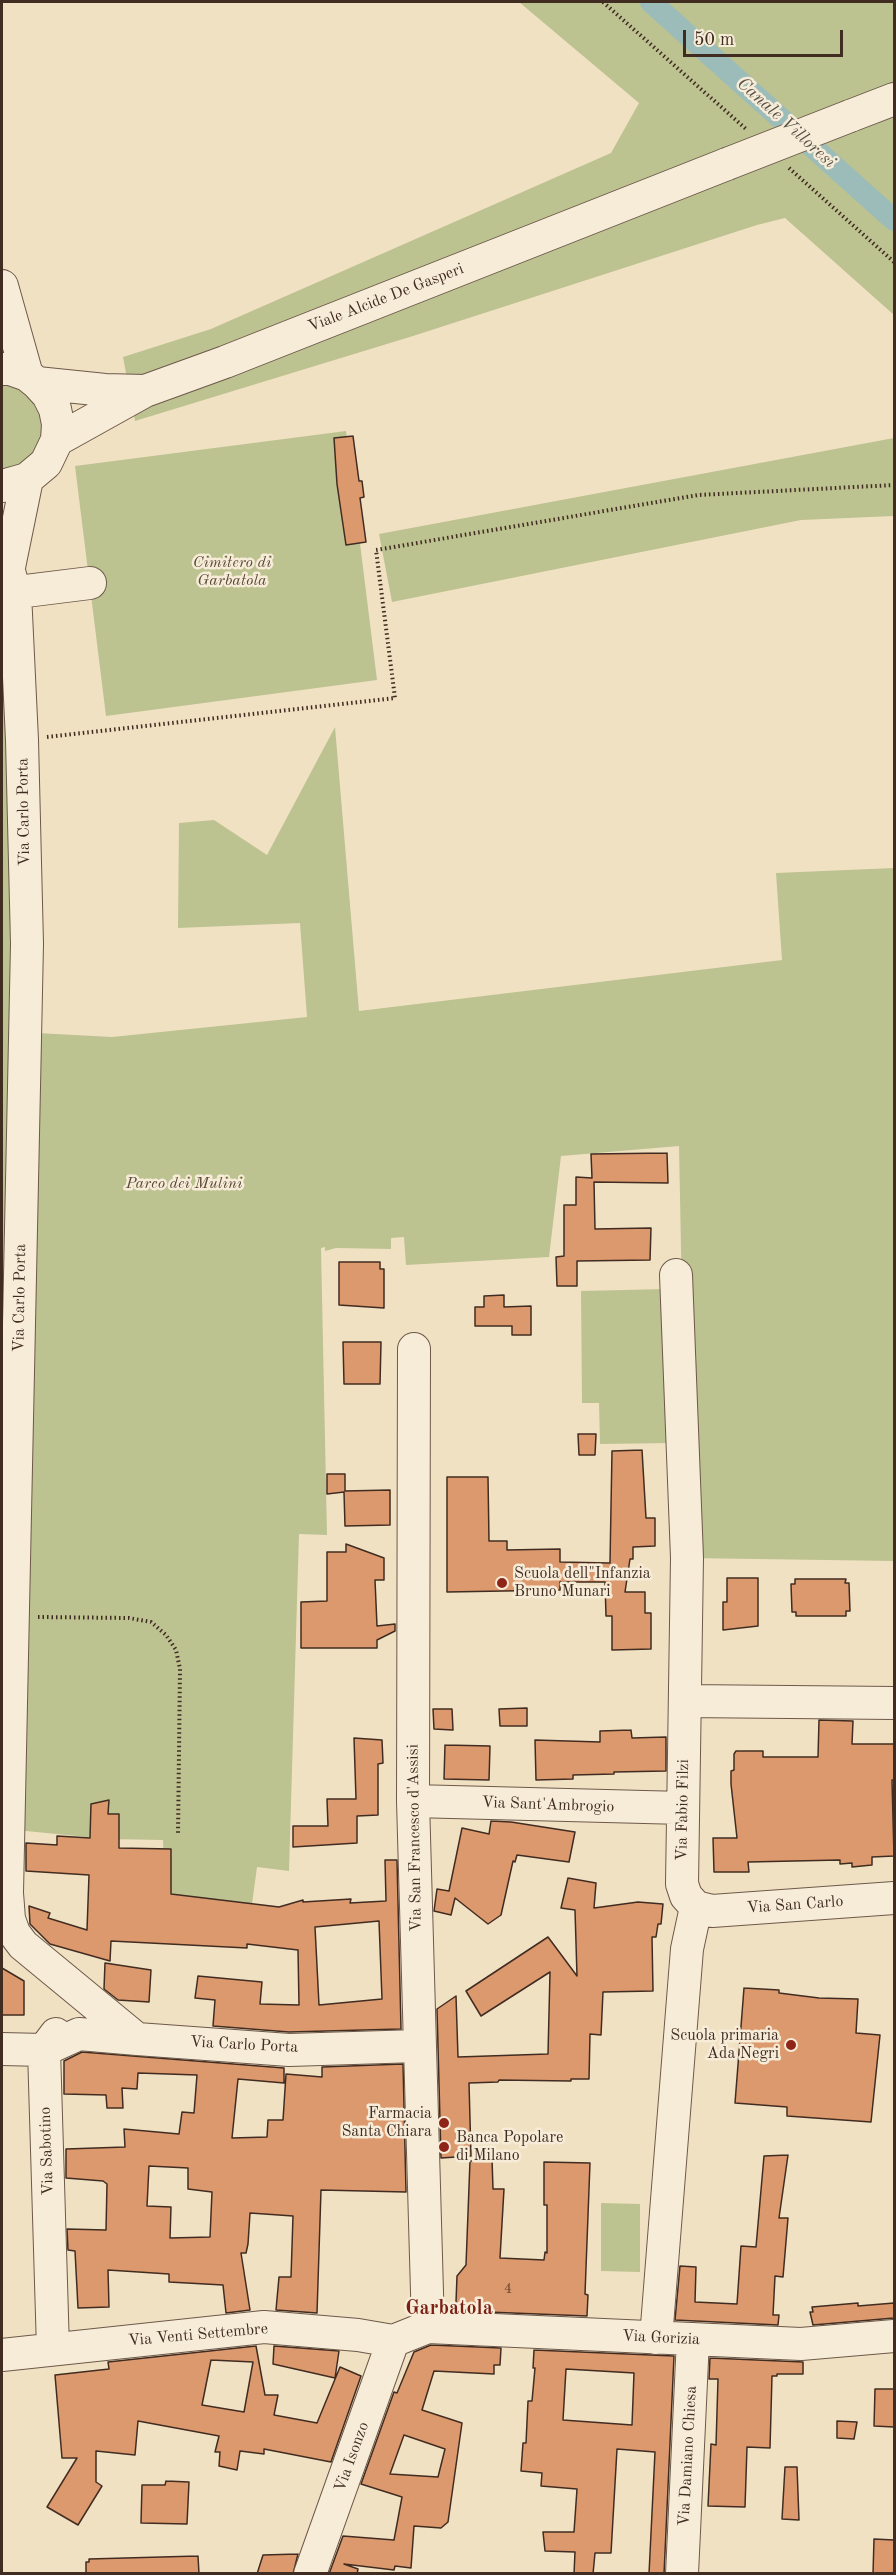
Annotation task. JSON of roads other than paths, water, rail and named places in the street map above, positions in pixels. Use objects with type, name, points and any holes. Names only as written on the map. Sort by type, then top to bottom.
[{"type":"street","name":"Viale Alcide De Gasperi","points":[[22,376],[146,391],[894,99]]},
{"type":"street","points":[[2,286],[22,376],[48,394],[55,408],[58,424],[57,440],[46,463],[14,482]]},
{"type":"street","points":[[57,440],[146,391]]},
{"type":"street","name":"Via Carlo Porta","points":[[14,482],[7,575],[22,740],[27,944],[14,1617],[5,1822],[9,1919],[14,1933],[23,1945],[137,2039],[289,2050],[418,2046]]},
{"type":"street","points":[[7,575],[90,583]]},
{"type":"street","name":"Via Fabio Filzi","points":[[676,1275],[687,1558],[682,1884],[686,1896],[696,1907]]},
{"type":"street","name":"Via San Francesco d'Assisi","points":[[414,1349],[413,1801],[418,2046],[428,2327]]},
{"type":"street","points":[[685,1701],[894,1703]]},
{"type":"street","name":"Via Sant'Ambrogio","points":[[413,1801],[683,1808]]},
{"type":"street","name":"Via San Carlo","points":[[696,1907],[711,1911],[894,1898]]},
{"type":"street","points":[[656,2338],[687,1949],[696,1907]]},
{"type":"street","points":[[44,2050],[85,1996]]},
{"type":"street","points":[[2,2049],[44,2050],[79,2034],[137,2039]]},
{"type":"street","name":"Via Sabotino","points":[[44,2050],[53,2349]]},
{"type":"street","name":"Via Venti Settembre","points":[[2,2355],[264,2327],[357,2335],[393,2341]]},
{"type":"street","points":[[393,2341],[428,2327]]},
{"type":"street","name":"Via Gorizia","points":[[428,2327],[801,2344],[894,2336]]},
{"type":"street","name":"Via Damiano Chiesa","points":[[682,2574],[693,2339]]},
{"type":"street","name":"Via Isonzo","points":[[310,2574],[393,2341]]},
{"type":"waterway","name":"Canale Villoresi","points":[[651,2],[894,220]]},
{"type":"place","name":"Scuola dell\"Infanzia Bruno Munari","points":[[502,1583]]},
{"type":"place","name":"Scuola primaria Ada Negri","points":[[791,2045]]},
{"type":"place","name":"Farmacia Santa Chiara","points":[[444,2123]]},
{"type":"place","name":"Banca Popolare di Milano","points":[[444,2147]]},
{"type":"district","name":"Garbatola","points":[[449,2309]]},
{"type":"park label","name":"Cimitero di Garbatola","points":[[232,572]]},
{"type":"park label","name":"Parco dei Mulini","points":[[184,1184]]}]
